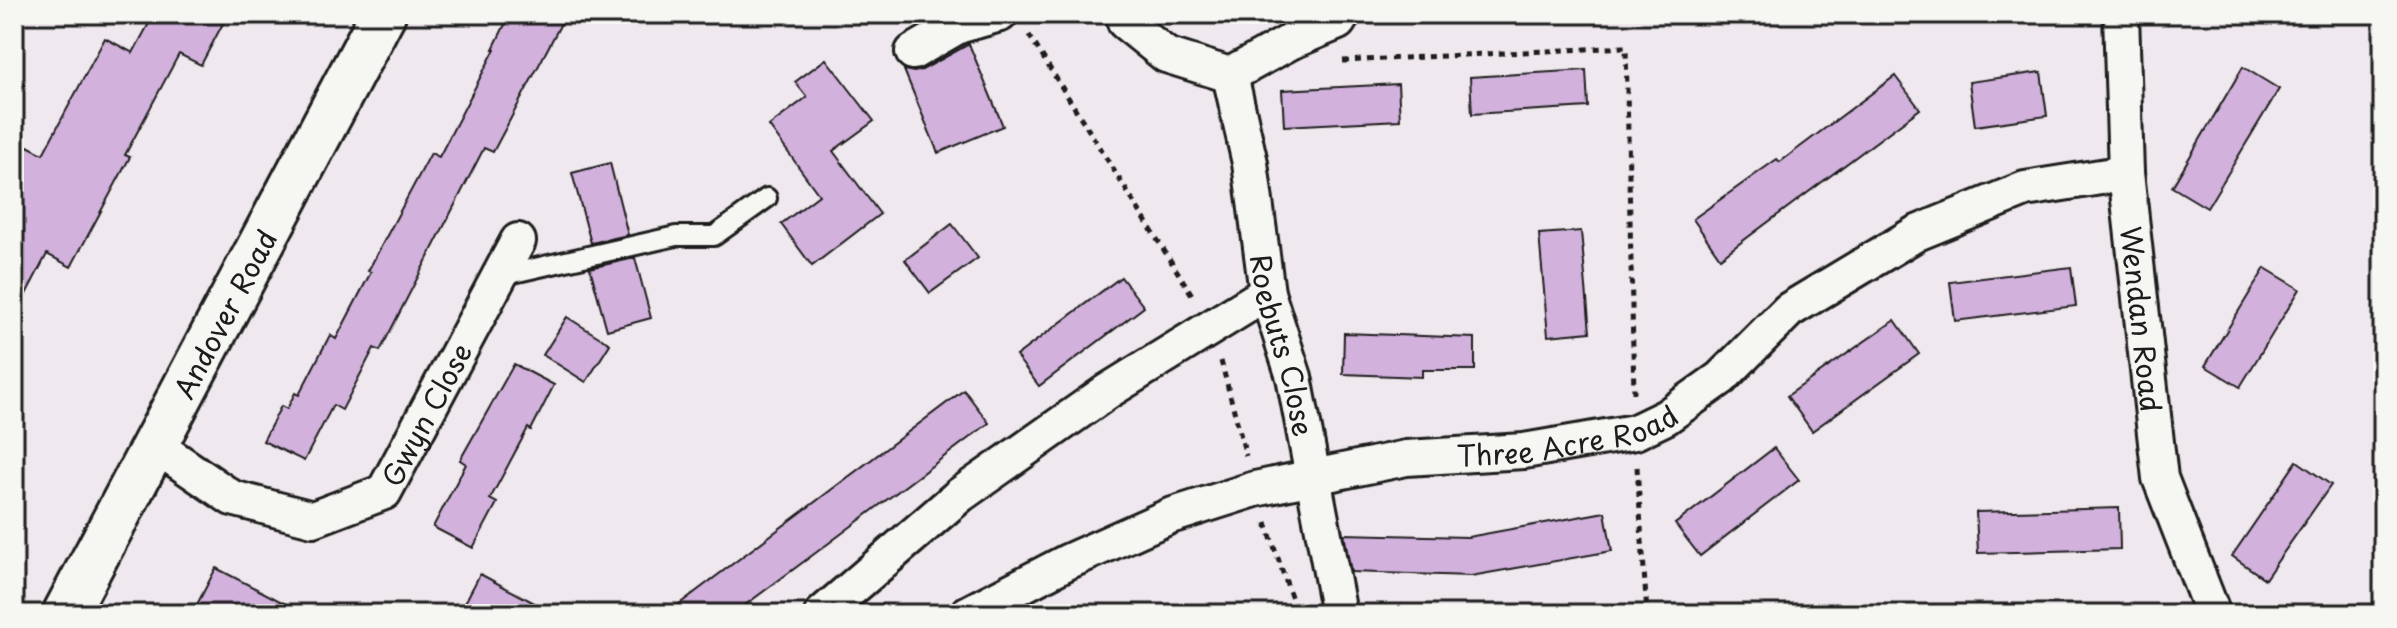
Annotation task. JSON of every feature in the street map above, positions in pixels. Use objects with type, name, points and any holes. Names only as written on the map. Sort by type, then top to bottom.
[{"type":"main road","name":"Andover Road","points":[[65,614],[383,14]]},
{"type":"street","points":[[913,52],[955,20],[1000,14]]},
{"type":"street","points":[[1124,14],[1125,22],[1166,55],[1230,75],[1290,42],[1338,22],[1343,14]]},
{"type":"street","name":"Wendan Road","points":[[2121,14],[2126,173],[2160,478],[2213,614]]},
{"type":"street","name":"Roebuts Close","points":[[1230,75],[1250,163],[1267,293],[1294,377],[1339,614]]},
{"type":"street","name":"Three Acre Road","points":[[967,614],[1067,562],[1170,516],[1255,489],[1406,458],[1524,451],[1635,432],[1666,417],[1721,378],[1789,310],[1917,233],[2025,189],[2126,173]]},
{"type":"street","name":"Gwyn Close","points":[[156,446],[232,498],[313,519],[384,492],[518,241]]},
{"type":"street","points":[[822,614],[960,495],[1108,391],[1267,293]]},
{"type":"lane","points":[[500,276],[676,236],[714,236],[767,198]]},
{"type":"path","points":[[1341,61],[1626,47],[1635,432],[1647,614]]},
{"type":"building","points":[[154,14],[228,14],[201,65],[179,54],[125,155],[130,157],[71,267],[47,254],[14,317],[14,139],[43,154],[105,38],[133,53]]},
{"type":"building","points":[[510,14],[566,14],[493,152],[484,148],[380,351],[374,348],[342,410],[333,405],[304,461],[263,441],[281,406],[287,409],[295,393],[299,395],[330,335],[336,339],[371,272],[368,271],[431,153],[439,157]]},
{"type":"building","points":[[969,44],[1003,126],[938,153],[904,70],[922,70]]},
{"type":"building","points":[[826,59],[874,121],[833,151],[880,214],[812,266],[781,224],[819,195],[769,126],[807,97],[795,82]]},
{"type":"building","points":[[2243,67],[2279,89],[2207,208],[2172,187]]},
{"type":"building","points":[[1586,70],[1588,107],[1472,114],[1470,77]]},
{"type":"building","points":[[2041,72],[2047,116],[1975,126],[1969,82]]},
{"type":"building","points":[[1895,76],[1920,109],[1720,258],[1693,219],[1777,159],[1780,162]]},
{"type":"building","points":[[1398,84],[1400,120],[1284,126],[1282,90]]},
{"type":"building","points":[[610,163],[628,235],[591,243],[572,173]]},
{"type":"building","points":[[952,224],[978,258],[930,293],[905,260]]},
{"type":"building","points":[[1581,231],[1590,332],[1548,336],[1539,234]]},
{"type":"building","points":[[635,258],[651,318],[607,330],[590,268]]},
{"type":"building","points":[[2071,267],[2076,306],[1955,321],[1950,282]]},
{"type":"building","points":[[2265,268],[2300,289],[2240,387],[2205,366]]},
{"type":"building","points":[[1121,277],[1144,307],[1039,386],[1016,356]]},
{"type":"building","points":[[567,317],[610,344],[586,382],[543,355]]},
{"type":"building","points":[[1895,320],[1919,354],[1812,431],[1787,396]]},
{"type":"building","points":[[1344,333],[1475,338],[1475,370],[1422,370],[1422,377],[1343,374]]},
{"type":"building","points":[[514,364],[554,385],[490,499],[497,503],[473,548],[433,527],[466,464],[460,460]]},
{"type":"building","points":[[964,390],[989,423],[733,614],[666,614]]},
{"type":"building","points":[[1774,448],[1799,480],[1700,556],[1675,524]]},
{"type":"building","points":[[2297,461],[2331,485],[2265,579],[2232,556]]},
{"type":"building","points":[[2119,508],[2120,549],[1978,553],[1976,512]]},
{"type":"building","points":[[1605,512],[1612,551],[1471,576],[1351,572],[1344,534],[1468,537]]},
{"type":"building","points":[[216,568],[305,614],[192,614]]},
{"type":"building","points":[[480,574],[555,614],[459,614]]}]
